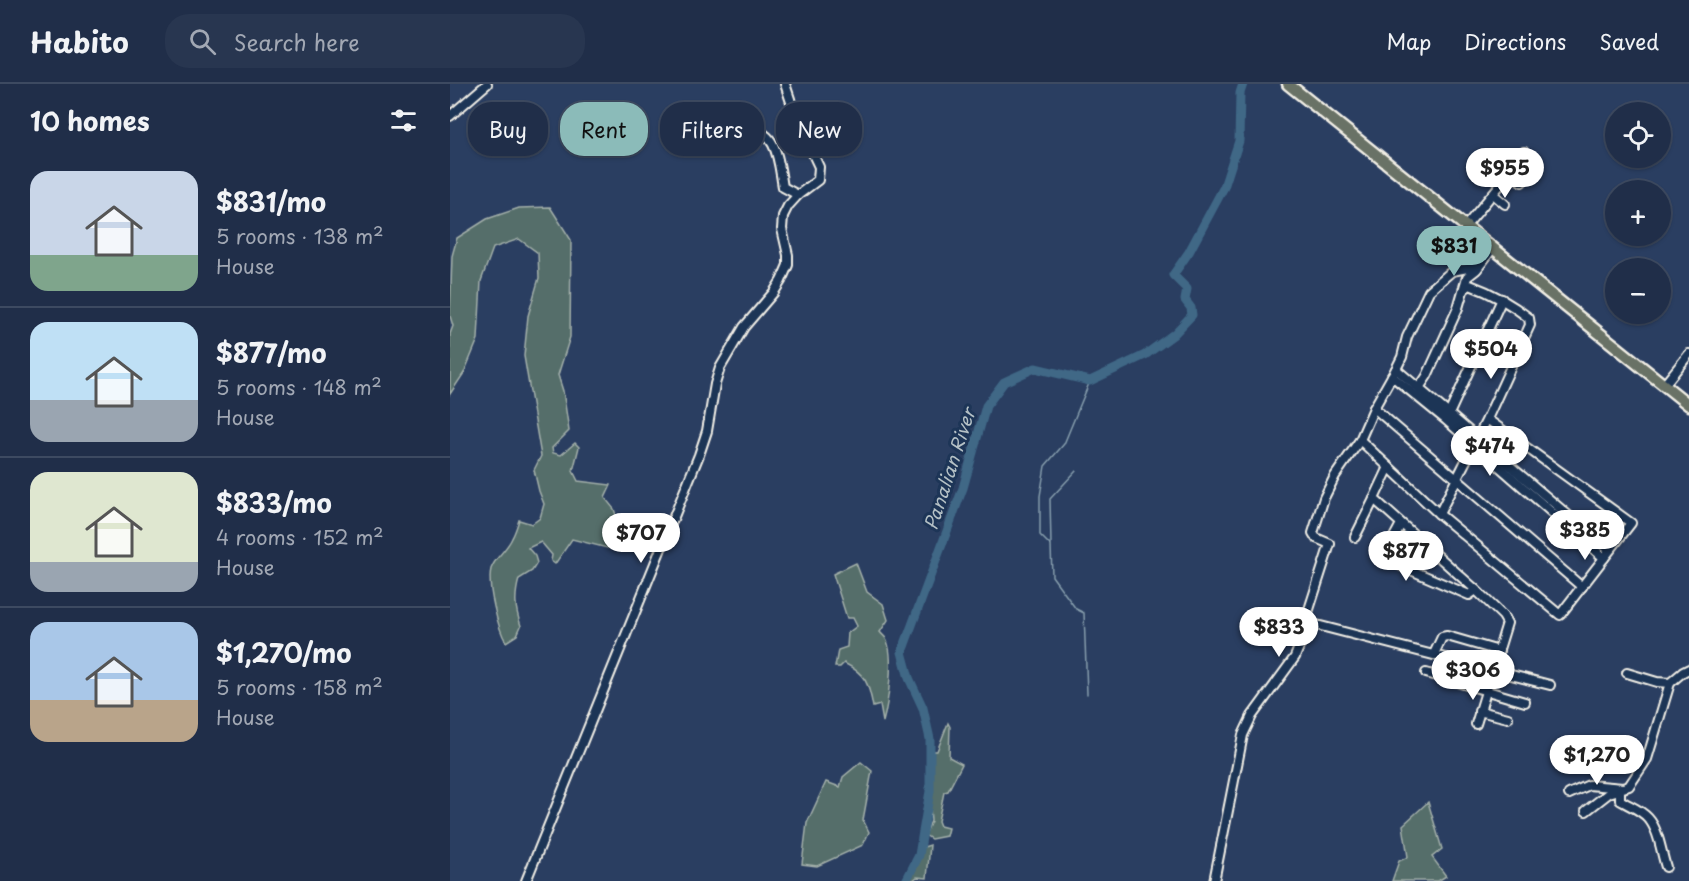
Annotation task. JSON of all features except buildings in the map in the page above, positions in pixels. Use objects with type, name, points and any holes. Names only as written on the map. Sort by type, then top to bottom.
[{"type":"highway","points":[[1288,84],[1689,405]]},
{"type":"street","points":[[450,116],[487,84]]},
{"type":"street","points":[[526,881],[692,474],[707,431],[715,384],[720,369],[744,327],[781,282],[788,265],[782,229],[783,216],[798,195],[818,180],[819,167],[797,120],[784,84]]},
{"type":"street","points":[[764,134],[774,144],[783,187],[798,195]]},
{"type":"street","points":[[1465,227],[1510,173],[1510,164],[1524,152]]},
{"type":"street","points":[[1510,173],[1522,182]]},
{"type":"street","points":[[1493,194],[1505,204]]},
{"type":"street","points":[[1419,388],[1427,376],[1467,287],[1467,277],[1492,249]]},
{"type":"street","points":[[1214,881],[1243,735],[1252,716],[1295,657],[1301,642],[1305,622],[1330,544],[1316,538],[1313,533],[1314,528],[1335,476],[1360,440],[1374,408],[1402,357],[1407,337],[1430,291],[1452,271],[1477,268]]},
{"type":"street","points":[[1439,514],[1487,419],[1530,325],[1529,318],[1512,304],[1493,293],[1467,287]]},
{"type":"street","points":[[1449,414],[1502,300]]},
{"type":"street","points":[[1664,385],[1689,354]]},
{"type":"street","points":[[1394,373],[1419,388],[1449,414],[1475,442],[1610,550]]},
{"type":"street","points":[[1394,373],[1604,558]]},
{"type":"street","points":[[1374,408],[1582,587]]},
{"type":"street","points":[[1360,440],[1439,514],[1560,615],[1630,523],[1487,419]]},
{"type":"street","points":[[1355,537],[1389,467]]},
{"type":"street","points":[[1374,499],[1476,590],[1503,616],[1507,623],[1476,724]]},
{"type":"street","points":[[1401,524],[1386,552],[1390,561],[1469,595],[1476,590]]},
{"type":"street","points":[[1305,622],[1550,685]]},
{"type":"street","points":[[1434,654],[1442,637],[1446,636],[1499,651]]},
{"type":"street","points":[[1586,811],[1609,793],[1629,786],[1647,759],[1670,683],[1689,669]]},
{"type":"street","points":[[1426,673],[1525,702]]},
{"type":"street","points":[[1627,673],[1657,682],[1670,683]]},
{"type":"street","points":[[1479,711],[1508,718]]},
{"type":"street","points":[[1569,794],[1589,786],[1622,789]]},
{"type":"street","points":[[1622,789],[1620,800],[1641,813],[1654,828],[1666,867]]},
{"type":"green space","points":[[550,207],[571,240],[570,337],[558,375],[563,391],[569,431],[552,448],[553,453],[561,455],[575,443],[579,447],[573,471],[578,481],[611,485],[605,498],[614,509],[623,537],[615,550],[572,539],[555,564],[551,561],[552,555],[541,542],[528,548],[535,556],[537,563],[532,571],[519,579],[516,602],[521,626],[517,635],[506,642],[494,607],[491,569],[510,542],[519,520],[532,524],[540,518],[544,504],[534,470],[541,456],[524,356],[528,316],[539,278],[538,253],[519,239],[493,248],[481,281],[478,339],[464,373],[450,394],[450,334],[453,326],[450,316],[452,256],[457,238],[487,219],[519,208]]},
{"type":"green space","points":[[856,563],[867,592],[883,604],[888,620],[880,632],[889,646],[890,656],[889,692],[883,722],[880,705],[873,707],[868,686],[862,676],[844,663],[840,667],[835,667],[838,650],[847,647],[848,633],[857,626],[853,618],[847,618],[833,574]]},
{"type":"green space","points":[[948,723],[950,727],[949,757],[962,764],[948,791],[944,792],[938,821],[940,826],[948,828],[946,836],[931,839],[925,835],[931,821],[929,790],[931,763],[927,751],[937,751]]},
{"type":"green space","points":[[861,762],[872,771],[863,820],[869,832],[863,845],[817,866],[802,864],[807,823],[826,782],[840,787],[843,777]]},
{"type":"green space","points":[[1428,802],[1442,849],[1432,857],[1446,876],[1438,881],[1392,881],[1399,861],[1408,857],[1403,825]]},
{"type":"green space","points":[[930,845],[927,878],[917,877],[912,881],[907,881],[914,867],[914,858],[924,847]]},
{"type":"waterway","name":"Panalian River","points":[[906,881],[919,855],[930,791],[930,739],[923,708],[909,678],[902,652],[963,488],[986,406],[1004,382],[1035,368],[1090,381],[1145,355],[1174,334],[1192,315],[1191,308],[1185,300],[1187,289],[1173,275],[1189,252],[1224,187],[1239,141],[1240,93],[1243,84]]},
{"type":"waterway","points":[[1087,694],[1084,613],[1076,609],[1052,576],[1051,546],[1040,535],[1040,496],[1045,466],[1064,444],[1090,381]]},
{"type":"waterway","points":[[1051,545],[1050,499],[1076,471]]}]
